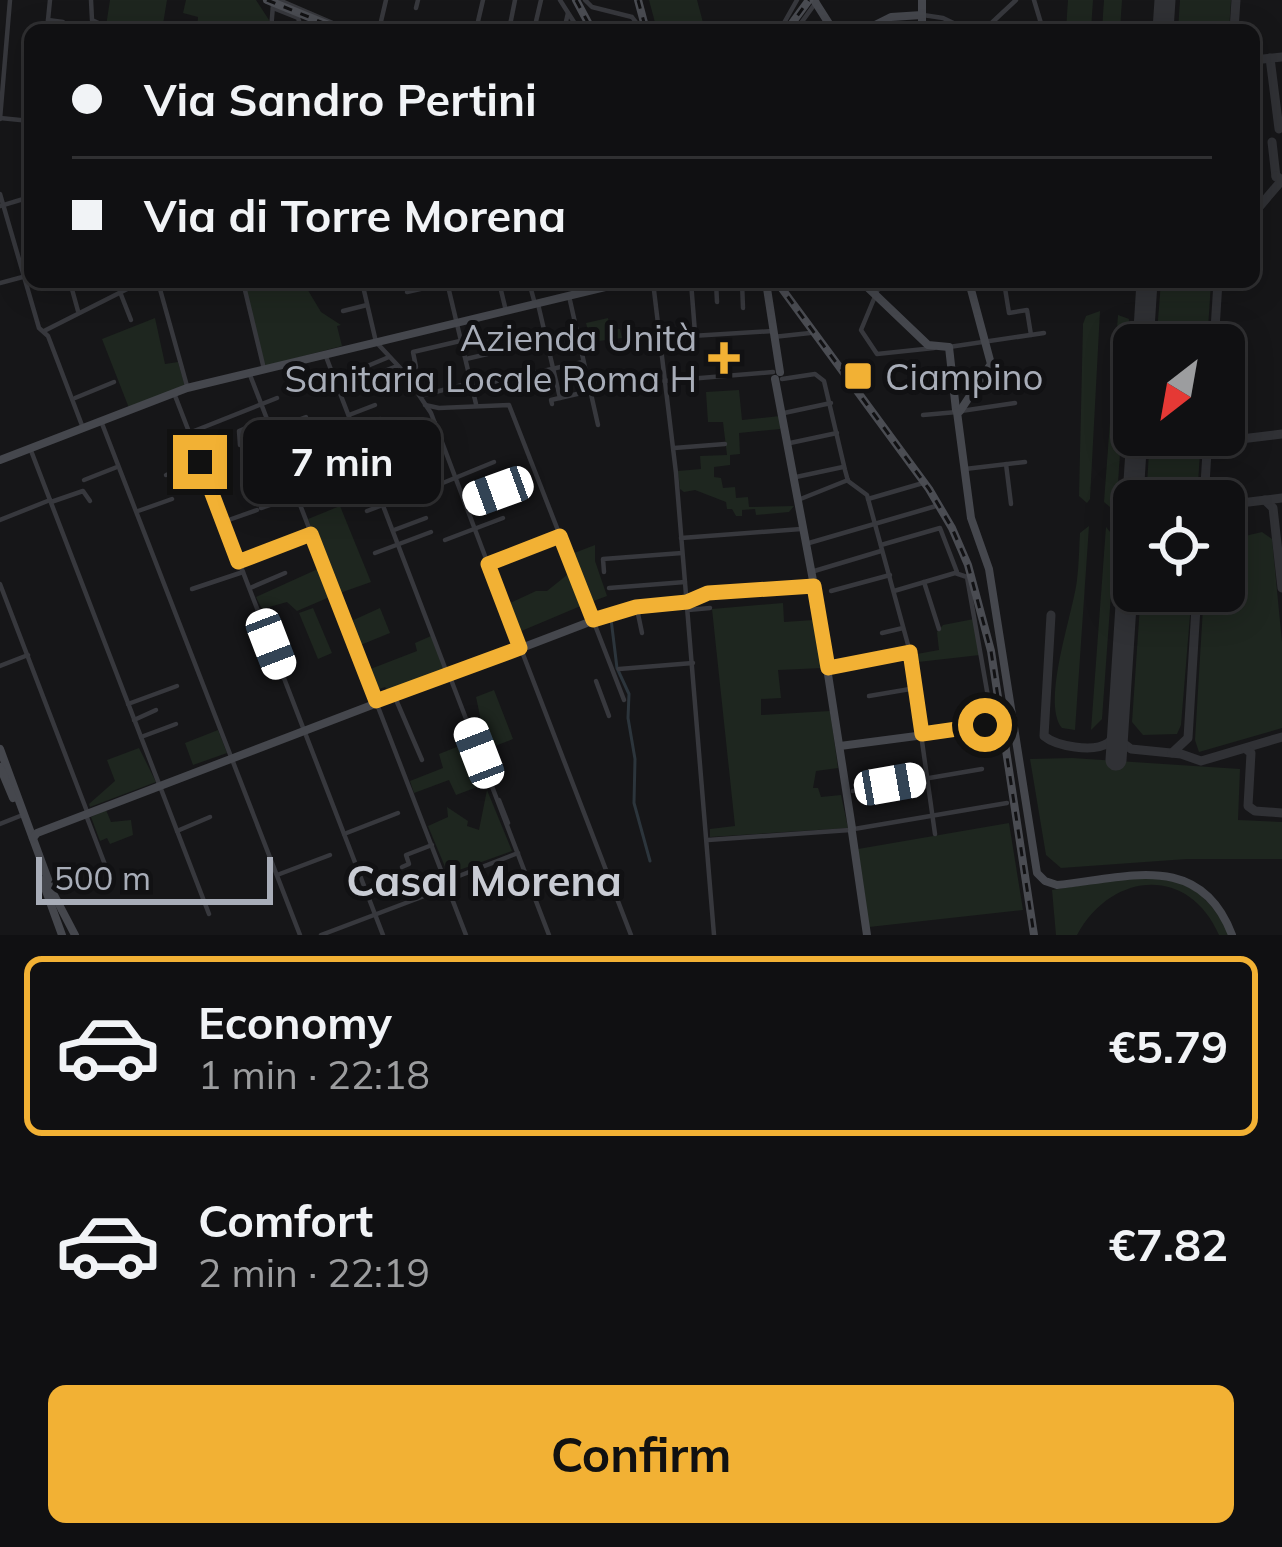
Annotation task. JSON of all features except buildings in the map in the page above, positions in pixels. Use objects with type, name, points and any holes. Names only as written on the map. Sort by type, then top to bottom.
[{"type":"street","points":[[0,118],[10,0]]},
{"type":"street","points":[[48,24],[50,0]]},
{"type":"street","points":[[560,0],[575,24]]},
{"type":"street","points":[[585,0],[592,7],[632,17],[637,24]]},
{"type":"street","points":[[922,0],[922,24]]},
{"type":"street","points":[[990,24],[1016,0]]},
{"type":"street","points":[[275,3],[300,24]]},
{"type":"street","points":[[275,3],[333,24]]},
{"type":"street","points":[[565,24],[568,13]]},
{"type":"street","points":[[877,24],[889,17],[922,14],[956,24]]},
{"type":"street","points":[[48,20],[63,24]]},
{"type":"street","points":[[0,194],[24,267]]},
{"type":"street","points":[[30,288],[39,328],[83,428]]},
{"type":"street","points":[[72,288],[78,313]]},
{"type":"street","points":[[117,288],[131,320]]},
{"type":"street","points":[[44,331],[128,288]]},
{"type":"street","points":[[160,288],[188,388]]},
{"type":"street","points":[[244,288],[264,369]]},
{"type":"street","points":[[364,288],[376,342],[420,396],[435,423],[631,935]]},
{"type":"street","points":[[407,292],[423,288]]},
{"type":"street","points":[[449,288],[476,404]]},
{"type":"street","points":[[500,288],[506,311]]},
{"type":"street","points":[[531,288],[560,398]]},
{"type":"street","points":[[0,460],[188,388],[591,288]]},
{"type":"street","points":[[654,288],[674,448],[714,935]]},
{"type":"street","points":[[691,288],[694,333]]},
{"type":"street","points":[[716,288],[717,302]]},
{"type":"street","points":[[742,288],[743,308]]},
{"type":"street","points":[[767,288],[867,935]]},
{"type":"street","points":[[868,288],[927,347]]},
{"type":"street","points":[[879,288],[861,331],[879,356],[1044,333]]},
{"type":"street","points":[[956,408],[991,367],[971,288]]},
{"type":"street","points":[[1005,288],[1009,313],[1028,310],[1031,335]]},
{"type":"street","points":[[569,296],[598,425]]},
{"type":"street","points":[[343,310],[368,305]]},
{"type":"street","points":[[465,359],[577,333]]},
{"type":"street","points":[[659,338],[810,333]]},
{"type":"street","points":[[416,368],[412,352],[460,341]]},
{"type":"street","points":[[949,347],[973,523],[989,569],[1036,869],[1043,880],[1058,885],[1148,874],[1172,876],[1211,900],[1232,935]]},
{"type":"street","points":[[325,354],[506,813],[549,935]]},
{"type":"street","points":[[364,368],[389,357]]},
{"type":"street","points":[[420,396],[584,362]]},
{"type":"street","points":[[369,377],[398,366]]},
{"type":"street","points":[[249,373],[466,935]]},
{"type":"street","points":[[664,381],[815,374],[824,379],[848,480],[862,488],[868,499],[910,652],[935,834]]},
{"type":"street","points":[[73,399],[114,382]]},
{"type":"street","points":[[552,404],[551,400],[590,391]]},
{"type":"street","points":[[174,393],[383,935]]},
{"type":"street","points":[[189,433],[277,398]]},
{"type":"street","points":[[425,404],[441,408],[505,403],[510,407],[624,700]]},
{"type":"street","points":[[923,415],[1015,404]]},
{"type":"street","points":[[349,415],[375,405]]},
{"type":"street","points":[[783,411],[831,406]]},
{"type":"street","points":[[267,419],[238,430],[242,448],[306,417]]},
{"type":"street","points":[[329,439],[380,418]]},
{"type":"street","points":[[101,421],[300,935]]},
{"type":"street","points":[[291,482],[435,423]]},
{"type":"street","points":[[789,443],[837,433]]},
{"type":"street","points":[[280,456],[316,443]]},
{"type":"street","points":[[674,448],[725,445]]},
{"type":"street","points":[[30,448],[209,914]]},
{"type":"street","points":[[166,475],[200,462]]},
{"type":"street","points":[[434,487],[494,462]]},
{"type":"street","points":[[965,469],[1025,462]]},
{"type":"street","points":[[1006,464],[1011,504]]},
{"type":"street","points":[[84,480],[119,466]]},
{"type":"street","points":[[338,492],[407,466]]},
{"type":"street","points":[[795,477],[844,467]]},
{"type":"street","points":[[798,500],[848,480]]},
{"type":"street","points":[[868,499],[923,484]]},
{"type":"street","points":[[0,520],[82,491],[90,502]]},
{"type":"street","points":[[465,503],[498,491]]},
{"type":"street","points":[[367,511],[416,492]]},
{"type":"street","points":[[224,522],[296,496]]},
{"type":"street","points":[[137,512],[172,499]]},
{"type":"street","points":[[806,544],[937,506]]},
{"type":"street","points":[[394,530],[426,518]]},
{"type":"street","points":[[445,540],[502,518]]},
{"type":"street","points":[[812,572],[940,528],[969,580],[983,656],[993,725],[840,746]]},
{"type":"street","points":[[681,538],[803,529]]},
{"type":"street","points":[[375,553],[431,532]]},
{"type":"street","points":[[238,562],[311,534]]},
{"type":"street","points":[[488,564],[560,536]]},
{"type":"street","points":[[604,572],[603,559],[682,553]]},
{"type":"street","points":[[192,589],[243,572]]},
{"type":"street","points":[[250,588],[284,573]]},
{"type":"street","points":[[894,591],[961,573]]},
{"type":"street","points":[[832,591],[890,575]]},
{"type":"street","points":[[609,588],[685,582]]},
{"type":"street","points":[[924,582],[939,629]]},
{"type":"street","points":[[0,584],[107,870]]},
{"type":"street","points":[[30,839],[37,832],[611,614],[687,602],[708,593],[814,586]]},
{"type":"street","points":[[687,602],[710,608]]},
{"type":"street","points":[[636,607],[642,633]]},
{"type":"street","points":[[882,633],[904,628]]},
{"type":"street","points":[[828,668],[910,652]]},
{"type":"street","points":[[0,666],[28,655]]},
{"type":"street","points":[[619,669],[693,663]]},
{"type":"street","points":[[596,681],[609,716]]},
{"type":"street","points":[[128,704],[177,686]]},
{"type":"street","points":[[869,696],[916,688]]},
{"type":"street","points":[[602,698],[621,691]]},
{"type":"street","points":[[394,695],[422,760]]},
{"type":"street","points":[[134,720],[156,710]]},
{"type":"street","points":[[141,737],[176,724]]},
{"type":"street","points":[[1,757],[4,788],[75,935]]},
{"type":"street","points":[[1,757],[62,935]]},
{"type":"street","points":[[853,790],[982,770]]},
{"type":"street","points":[[708,840],[852,829],[1007,803]]},
{"type":"street","points":[[344,833],[398,813]]},
{"type":"street","points":[[0,824],[20,816]]},
{"type":"street","points":[[177,831],[210,817]]},
{"type":"street","points":[[402,867],[410,864],[406,855],[432,845]]},
{"type":"street","points":[[321,935],[518,854]]},
{"type":"street","points":[[277,875],[330,855]]},
{"type":"shaded area","points":[[110,0],[167,0],[163,24],[106,24]]},
{"type":"shaded area","points":[[186,0],[256,0],[269,24],[197,24],[198,17],[183,13]]},
{"type":"shaded area","points":[[649,0],[697,0],[703,24],[655,24]]},
{"type":"shaded area","points":[[1068,0],[1093,0],[1091,24],[1066,24]]},
{"type":"shaded area","points":[[1104,0],[1122,0],[1120,24],[1102,24]]},
{"type":"shaded area","points":[[1180,0],[1231,0],[1229,24],[1178,24]]},
{"type":"shaded area","points":[[246,288],[307,288],[321,312],[341,325],[337,326],[342,346],[265,366]]},
{"type":"shaded area","points":[[1161,288],[1211,288],[1208,324],[1158,324]]},
{"type":"shaded area","points":[[1100,311],[1087,503],[1079,496],[1083,324],[1086,316]]},
{"type":"shaded area","points":[[155,318],[165,364],[178,362],[185,386],[129,408],[102,339]]},
{"type":"shaded area","points":[[608,318],[610,328],[620,329],[622,338],[591,342],[586,323]]},
{"type":"shaded area","points":[[1113,382],[1113,456],[1120,456],[1118,480],[1113,480],[1113,503],[1110,507],[1104,502]]},
{"type":"shaded area","points":[[739,390],[742,420],[780,416],[780,429],[739,433],[740,454],[730,455],[730,465],[714,467],[714,477],[721,478],[723,488],[735,487],[736,498],[748,497],[749,507],[794,506],[789,512],[756,515],[755,509],[736,516],[726,502],[680,489],[678,471],[701,469],[700,456],[727,455],[723,422],[708,422],[706,392]]},
{"type":"shaded area","points":[[1149,456],[1200,456],[1198,480],[1147,480]]},
{"type":"shaded area","points":[[340,506],[371,582],[337,594],[308,519]]},
{"type":"shaded area","points":[[1089,526],[1075,730],[1062,728],[1056,716],[1056,679],[1077,580],[1080,533]]},
{"type":"shaded area","points":[[1106,527],[1113,536],[1113,566],[1102,719],[1091,730]]},
{"type":"shaded area","points":[[1262,532],[1272,539],[1282,642],[1282,728],[1199,752],[1195,740],[1203,612],[1245,612],[1245,536]]},
{"type":"shaded area","points":[[595,545],[595,561],[607,596],[588,603],[569,555]]},
{"type":"shaded area","points":[[320,568],[332,596],[297,611],[287,602],[262,609],[256,597]]},
{"type":"shaded area","points":[[572,571],[583,605],[519,632],[508,604],[547,591]]},
{"type":"shaded area","points":[[783,603],[784,622],[814,620],[823,668],[778,670],[781,698],[761,699],[761,715],[830,711],[838,768],[816,771],[813,788],[818,788],[821,797],[841,795],[848,828],[710,837],[710,829],[735,826],[712,609]]},
{"type":"shaded area","points":[[313,608],[332,653],[318,659],[299,613]]},
{"type":"shaded area","points":[[380,608],[390,633],[358,646],[347,623]]},
{"type":"shaded area","points":[[1140,612],[1190,612],[1177,734],[1143,735],[1132,722]]},
{"type":"shaded area","points":[[974,619],[980,655],[918,662],[917,654],[939,650],[937,632],[943,625]]},
{"type":"shaded area","points":[[431,636],[445,672],[389,692],[385,687],[373,691],[367,675],[373,668],[417,651],[415,643]]},
{"type":"shaded area","points":[[494,690],[513,739],[482,751],[476,733],[483,730],[476,697]]},
{"type":"shaded area","points":[[218,730],[227,753],[193,765],[185,743]]},
{"type":"shaded area","points":[[472,741],[488,783],[456,795],[449,780],[414,793],[410,781],[443,768],[439,754]]},
{"type":"shaded area","points":[[139,748],[156,782],[90,807],[115,781],[107,760]]},
{"type":"shaded area","points":[[1030,759],[1240,769],[1238,820],[1282,822],[1282,859],[1187,859],[1061,868],[1046,855]]},
{"type":"shaded area","points":[[487,790],[512,851],[448,874],[428,826],[448,817],[447,807],[468,821],[467,826],[479,830]]},
{"type":"shaded area","points":[[106,810],[111,822],[131,820],[133,835],[110,844],[107,838],[100,841],[91,817]]},
{"type":"shaded area","points":[[1009,823],[1023,910],[869,927],[858,849]]},
{"type":"shaded area","points":[[1141,876],[1195,891],[1230,935],[1219,935],[1189,896],[1149,885],[1109,898],[1077,935],[1056,935],[1052,890]]},
{"type":"waterway","points":[[611,619],[617,668],[629,694],[634,803],[650,861]]},
{"type":"taxiway","points":[[1234,24],[1236,0]]},
{"type":"taxiway","points":[[1260,59],[1282,57]]},
{"type":"taxiway","points":[[1270,58],[1279,129]]},
{"type":"taxiway","points":[[1272,142],[1276,177]]},
{"type":"taxiway","points":[[1260,206],[1282,180],[1276,176]]},
{"type":"taxiway","points":[[1215,324],[1218,288]]},
{"type":"taxiway","points":[[1245,438],[1282,434]]},
{"type":"taxiway","points":[[1205,480],[1207,456]]},
{"type":"taxiway","points":[[1245,502],[1282,498]]},
{"type":"taxiway","points":[[1265,500],[1273,508],[1282,588]]},
{"type":"taxiway","points":[[1172,753],[1188,738],[1196,612]]},
{"type":"taxiway","points":[[1051,615],[1044,736],[1093,748],[1110,741],[1118,724]]},
{"type":"taxiway","points":[[1118,729],[1131,749],[1201,761],[1282,737]]},
{"type":"taxiway","points":[[1246,749],[1251,753],[1248,806],[1282,813]]},
{"type":"runway","points":[[1163,24],[1165,0]]},
{"type":"runway","points":[[1144,324],[1147,288]]},
{"type":"runway","points":[[1116,760],[1136,456]]},
{"type":"tunnel","points":[[993,726],[1009,724]]},
{"type":"railway","points":[[267,0],[326,24]]},
{"type":"railway","points":[[576,0],[589,24]]},
{"type":"railway","points":[[638,0],[644,24]]},
{"type":"railway","points":[[791,24],[809,0]]},
{"type":"railway","points":[[781,288],[929,489],[968,565],[991,651],[1034,935]]},
{"type":"place","name":"Azienda Unità Sanitaria Locale Roma H","points":[[724,358]]},
{"type":"place","name":"Ciampino","points":[[858,376]]},
{"type":"district","name":"Casal Morena","points":[[484,880]]},
{"type":"route","points":[[200,462],[238,562],[311,534],[376,701],[520,648],[488,564],[560,536],[593,620],[636,607],[687,602],[708,593],[814,586],[828,668],[910,652],[922,734],[985,725]]}]
